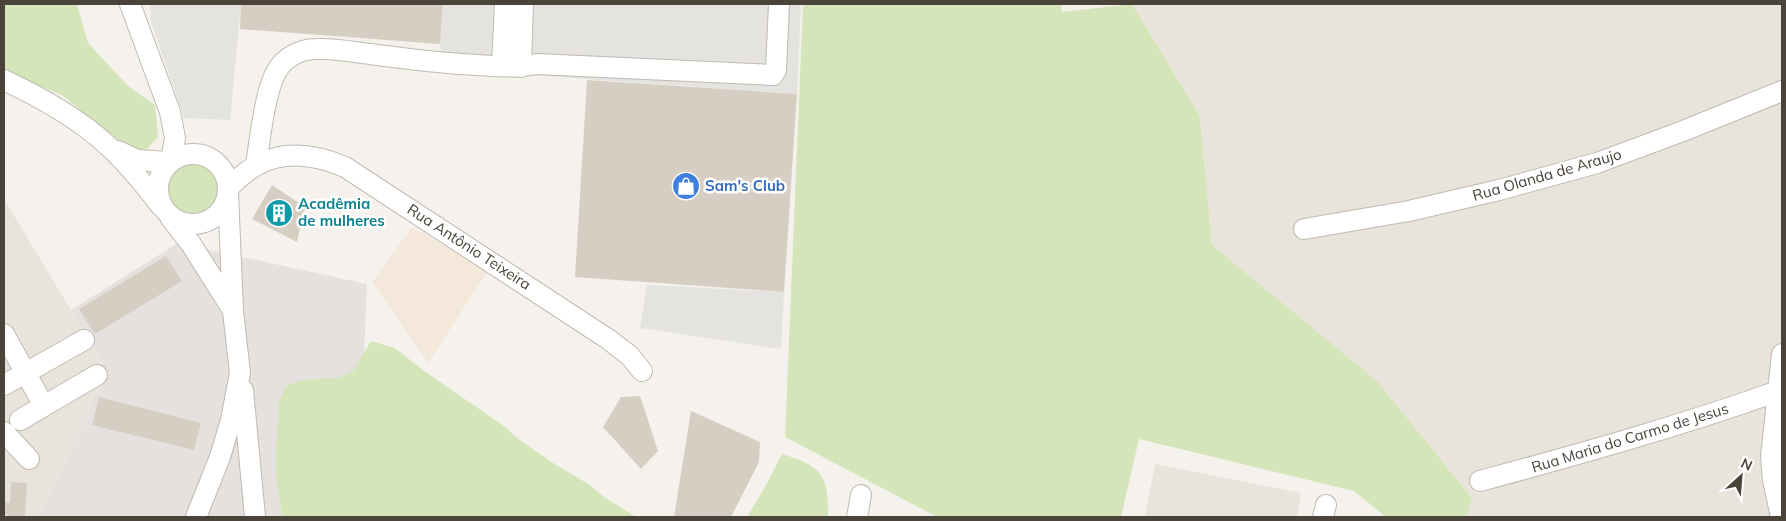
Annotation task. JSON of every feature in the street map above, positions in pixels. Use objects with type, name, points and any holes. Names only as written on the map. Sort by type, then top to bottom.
[{"type":"street","points":[[130,4],[170,112],[174,138],[170,162]]},
{"type":"street","points":[[505,4],[513,24]]},
{"type":"street","points":[[511,67],[513,24],[523,4]]},
{"type":"street","points":[[228,190],[225,204],[219,214],[204,222],[188,224],[177,221],[166,211],[159,200],[157,190],[161,175],[170,162],[180,156],[200,154],[210,158],[254,166],[269,88],[274,75],[291,56],[303,51],[317,49],[334,50],[431,62],[511,67],[538,64],[773,74],[776,70],[779,4]]},
{"type":"street","points":[[4,80],[53,106],[90,130],[108,145],[166,211],[191,244],[234,312]]},
{"type":"street","name":"Rua Olanda de Araujo","points":[[1304,228],[1409,211],[1499,190],[1597,163],[1782,91]]},
{"type":"street","points":[[108,145],[137,160],[170,162]]},
{"type":"street","name":"Rua Antônio Teixeira","points":[[228,190],[254,166],[272,158],[289,155],[329,160],[345,167],[608,339],[630,356],[642,370]]},
{"type":"street","points":[[210,158],[224,173],[228,190],[234,312],[256,517]]},
{"type":"street","points":[[4,334],[44,406]]},
{"type":"street","points":[[4,385],[84,340]]},
{"type":"street","points":[[1781,517],[1772,480],[1771,457],[1782,354]]},
{"type":"street","points":[[196,517],[220,457],[231,420],[240,373]]},
{"type":"street","points":[[29,459],[12,426],[97,376]]},
{"type":"street","name":"Rua Maria do Carmo de Jesus","points":[[1480,481],[1626,441],[1778,391]]},
{"type":"street","points":[[857,517],[861,495]]},
{"type":"shaded area","points":[[150,4],[241,4],[230,120],[184,118],[151,22]]},
{"type":"shaded area","points":[[443,4],[801,4],[797,94],[445,69],[440,44]]},
{"type":"shaded area","points":[[1132,4],[1782,4],[1782,517],[1467,517],[1472,498],[1377,381],[1212,245],[1200,116]]},
{"type":"shaded area","points":[[4,199],[107,370],[40,517],[4,517]]},
{"type":"shaded area","points":[[412,227],[488,271],[428,363],[372,282]]},
{"type":"shaded area","points":[[178,243],[367,284],[357,517],[40,517],[107,370],[71,310]]},
{"type":"shaded area","points":[[647,285],[784,292],[781,349],[640,328]]},
{"type":"shaded area","points":[[1155,464],[1301,493],[1297,517],[1145,517]]},
{"type":"green space","points":[[4,4],[77,4],[88,43],[128,86],[155,105],[158,137],[144,152],[126,146],[63,96],[4,70]]},
{"type":"green space","points":[[803,4],[1061,4],[1062,12],[1132,4],[1200,116],[1212,245],[1377,381],[1472,498],[1467,517],[1386,517],[1354,491],[1139,439],[1121,517],[937,517],[785,437]]},
{"type":"green space","points":[[192,162],[202,164],[210,170],[216,178],[218,188],[216,198],[210,206],[202,212],[192,214],[182,212],[174,206],[168,198],[166,188],[168,178],[174,170],[182,164]]},
{"type":"green space","points":[[371,341],[395,348],[424,371],[504,426],[517,438],[636,517],[282,517],[276,474],[276,454],[279,402],[286,386],[302,380],[338,378],[353,371]]},
{"type":"green space","points":[[782,454],[806,463],[820,474],[827,491],[828,517],[747,517]]},
{"type":"building","points":[[241,4],[443,4],[440,44],[240,29]]},
{"type":"building","name":"Sam's Club","points":[[587,80],[797,94],[784,292],[575,277]]},
{"type":"building","name":"Acadêmia de mulheres","points":[[272,185],[305,207],[297,242],[252,219]]},
{"type":"building","points":[[166,256],[182,281],[95,334],[79,309]]},
{"type":"building","points":[[640,396],[658,451],[641,469],[603,427],[621,397]]},
{"type":"building","points":[[99,397],[201,423],[194,450],[92,425]]},
{"type":"building","points":[[691,411],[760,442],[759,462],[731,517],[674,517]]},
{"type":"building","points":[[11,482],[27,483],[25,517],[8,517],[8,515],[4,514],[4,502],[10,503]]},
{"type":"place","name":"Sam's Club","points":[[686,186]]},
{"type":"place","name":"Acadêmia de mulheres","points":[[279,213]]}]
